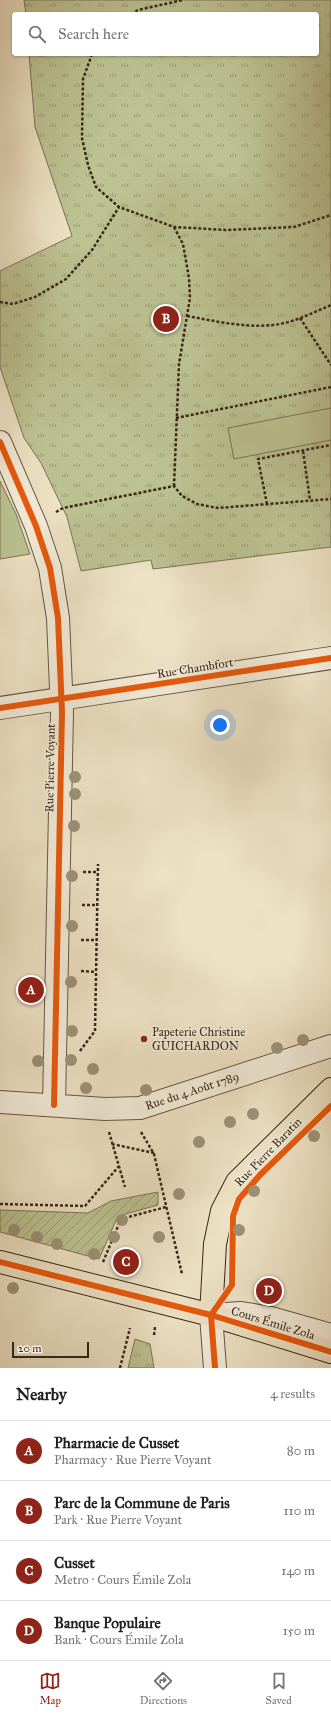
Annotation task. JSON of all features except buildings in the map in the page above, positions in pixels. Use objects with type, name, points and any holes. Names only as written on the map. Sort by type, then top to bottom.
[{"type":"main road","name":"Rue Pierre Baratin","points":[[211,1315],[215,1244],[222,1211],[237,1182],[331,1089]]},
{"type":"main road","name":"Cours Émile Zola","points":[[0,1262],[211,1315],[331,1352]]},
{"type":"street","name":"Rue Pierre Voyant","points":[[0,442],[36,526],[50,568],[58,618],[62,700],[54,1105]]},
{"type":"street","name":"Rue Chambfort","points":[[0,708],[62,700],[331,658]]},
{"type":"street","name":"Rue du 4 Août 1789","points":[[0,1102],[105,1109],[140,1108],[331,1046]]},
{"type":"street","points":[[211,1315],[241,1313],[271,1318],[331,1335]]},
{"type":"street","name":"Rue Pierre Baratin","points":[[211,1315],[215,1368]]},
{"type":"path","points":[[135,12],[138,10],[183,0]]},
{"type":"path","points":[[91,56],[83,79],[82,138],[88,165],[96,187],[119,207],[174,226],[226,230],[275,229],[294,226],[331,215]]},
{"type":"path","points":[[0,302],[14,304],[35,297],[66,279],[92,250],[119,207]]},
{"type":"path","points":[[174,226],[183,244],[189,278],[190,298],[179,364],[174,486],[182,496],[197,504],[218,508],[331,499]]},
{"type":"path","points":[[187,316],[244,326],[273,325],[300,318],[331,305]]},
{"type":"path","points":[[300,318],[331,365]]},
{"type":"path","points":[[176,418],[331,387]]},
{"type":"path","points":[[267,504],[258,459],[331,446]]},
{"type":"path","points":[[302,451],[310,500]]},
{"type":"path","points":[[62,508],[174,486]]},
{"type":"path","points":[[80,1051],[95,1031],[98,864]]},
{"type":"path","points":[[85,872],[98,872]]},
{"type":"path","points":[[84,905],[98,905]]},
{"type":"path","points":[[84,940],[97,940]]},
{"type":"path","points":[[83,971],[96,972]]},
{"type":"path","points":[[108,1129],[125,1187]]},
{"type":"path","points":[[144,1136],[154,1154],[182,1274]]},
{"type":"path","points":[[112,1144],[154,1154]]},
{"type":"path","points":[[0,1204],[85,1206],[119,1166]]},
{"type":"path","points":[[103,1264],[121,1219],[166,1207]]},
{"type":"path","points":[[151,1326],[156,1327],[154,1335]]},
{"type":"path","points":[[120,1368],[130,1328]]},
{"type":"green space","points":[[24,0],[331,0],[331,547],[153,569],[151,560],[81,571],[67,517],[41,463],[24,438],[0,367],[0,271],[72,236],[35,127],[29,56],[319,56],[319,12],[26,12]]},
{"type":"green space","points":[[331,408],[331,440],[234,459],[228,428]]},
{"type":"green space","points":[[0,481],[16,514],[30,554],[0,559]]},
{"type":"green space","points":[[158,1192],[158,1205],[118,1216],[99,1259],[0,1232],[0,1210],[88,1213],[111,1201]]},
{"type":"green space","points":[[135,1339],[150,1344],[154,1368],[128,1368]]},
{"type":"cycle path","points":[[0,442],[36,526],[50,568],[58,618],[62,712],[54,1105]]},
{"type":"cycle path","points":[[0,708],[331,658]]},
{"type":"cycle path","points":[[211,1315],[232,1285],[233,1216],[239,1199],[260,1175],[331,1106]]},
{"type":"cycle path","points":[[0,1262],[211,1315],[331,1352]]},
{"type":"cycle path","points":[[211,1315],[215,1368]]},
{"type":"place","name":"Parc de la Commune de Paris","points":[[166,319]]},
{"type":"place","name":"Pharmacie de Cusset","points":[[31,990]]},
{"type":"place","name":"Papeterie Christine GUICHARDON","points":[[144,1039]]},
{"type":"place","name":"Cusset","points":[[126,1262]]},
{"type":"place","name":"Banque Populaire","points":[[269,1291]]}]
